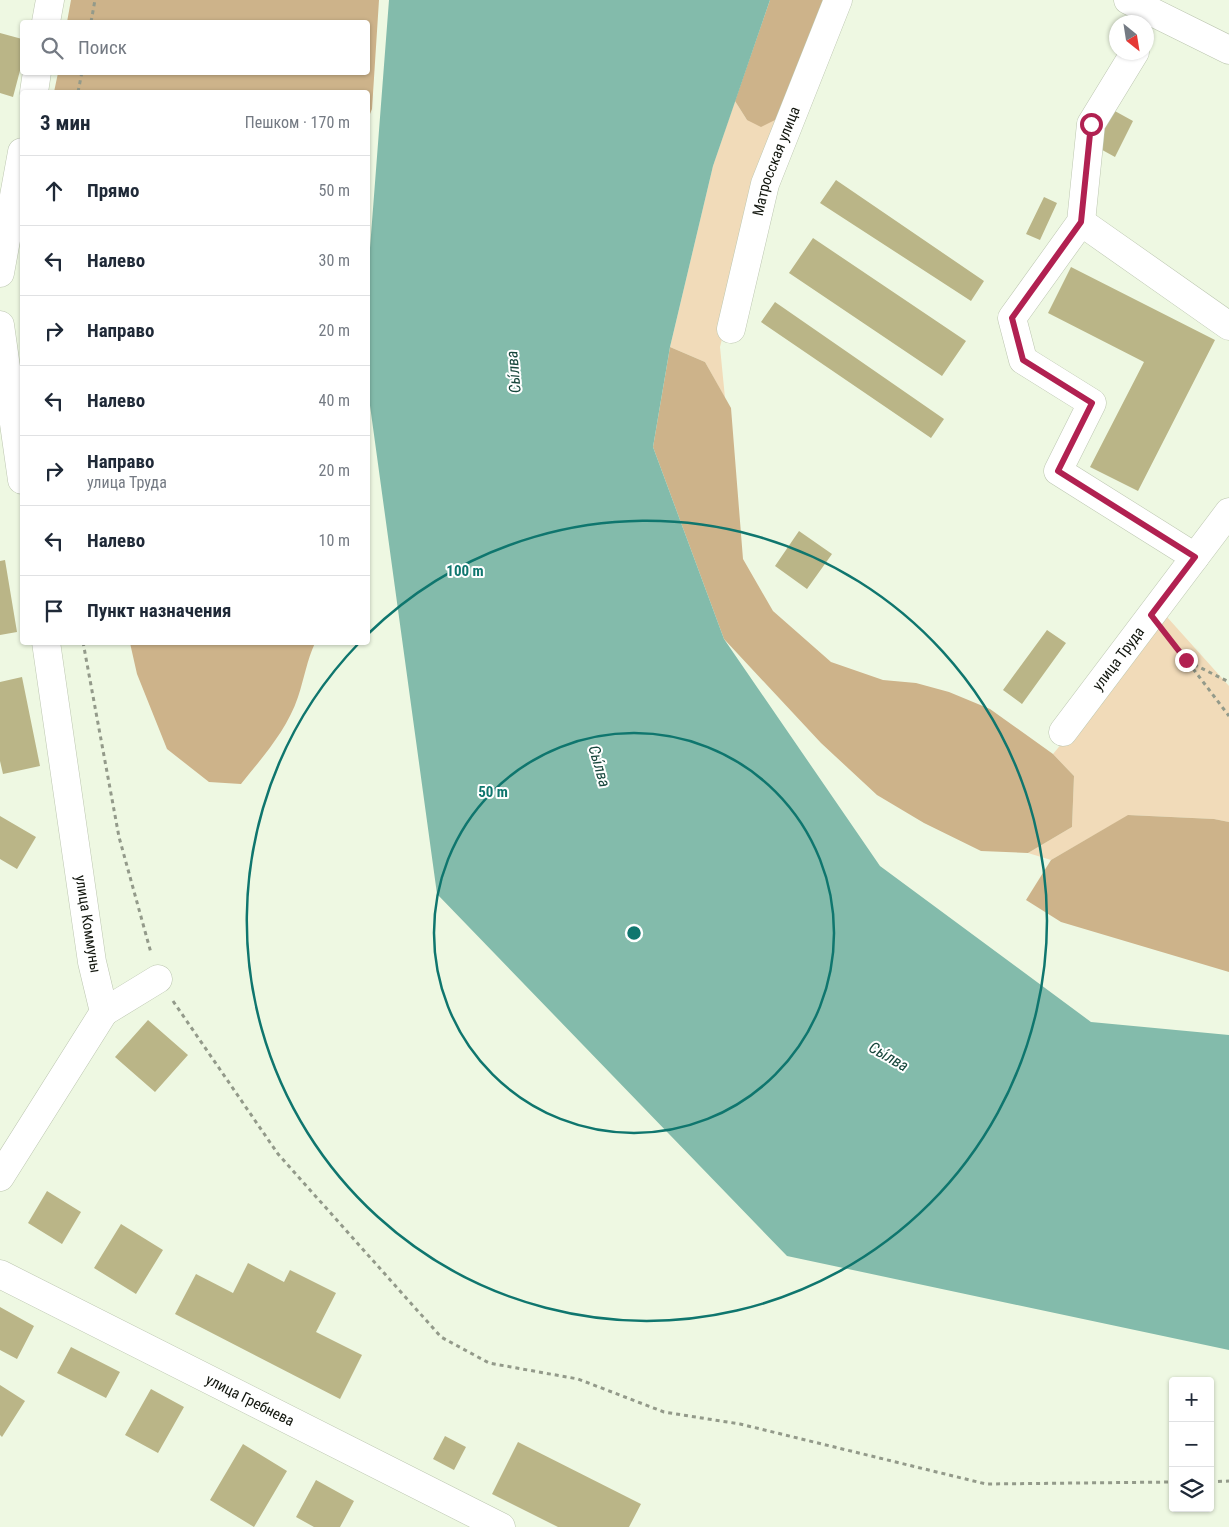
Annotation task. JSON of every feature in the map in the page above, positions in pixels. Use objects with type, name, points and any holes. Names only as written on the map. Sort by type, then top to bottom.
[{"type":"street","points":[[46,20],[50,0]]},
{"type":"street","name":"Матросская улица","points":[[732,328],[765,184],[838,0]]},
{"type":"street","points":[[1128,0],[1143,15]]},
{"type":"street","points":[[1154,25],[1229,50]]},
{"type":"street","points":[[1130,60],[1091,124],[1081,222],[1012,318],[1023,360],[1092,403],[1058,471],[1195,557]]},
{"type":"street","points":[[34,90],[37,75]]},
{"type":"street","points":[[0,274],[20,163]]},
{"type":"street","points":[[1081,222],[1229,326]]},
{"type":"street","points":[[0,324],[20,466]]},
{"type":"street","name":"улица Труда","points":[[1063,732],[1229,512]]},
{"type":"street","name":"улица Коммуны","points":[[46,645],[92,962],[104,1012]]},
{"type":"street","points":[[0,1177],[104,1012],[158,979]]},
{"type":"street","name":"улица Гребнева","points":[[0,1274],[485,1524]]},
{"type":"path","points":[[91,20],[96,0]]},
{"type":"path","points":[[78,90],[81,75]]},
{"type":"path","points":[[1151,615],[1229,716]]},
{"type":"path","points":[[84,645],[119,836],[158,979],[278,1154],[441,1337],[489,1363],[578,1379],[664,1412],[740,1424],[986,1484],[1169,1482]]},
{"type":"path","points":[[1186,660],[1229,682]]},
{"type":"path","points":[[1214,1482],[1229,1482]]},
{"type":"shaded area","points":[[71,0],[379,0],[372,109],[370,114],[370,90],[54,90],[58,75],[370,75],[370,20],[67,20]]},
{"type":"shaded area","points":[[770,0],[823,0],[777,119],[761,127],[747,120],[735,101]]},
{"type":"shaded area","points":[[735,101],[747,120],[777,119],[720,347],[725,398],[705,362],[670,347],[713,166]]},
{"type":"shaded area","points":[[670,347],[705,362],[731,408],[743,559],[773,611],[831,662],[883,680],[916,683],[949,692],[990,709],[1053,754],[1074,776],[1072,827],[1028,853],[981,851],[924,823],[877,795],[821,743],[724,639],[653,447]]},
{"type":"shaded area","points":[[1167,617],[1229,686],[1229,822],[1214,819],[1129,815],[1051,860],[1028,853],[1072,827],[1074,776],[1053,754]]},
{"type":"shaded area","points":[[131,645],[314,645],[298,697],[287,721],[273,743],[241,784],[209,782],[167,749],[137,674]]},
{"type":"shaded area","points":[[1128,815],[1214,819],[1229,822],[1229,972],[1061,922],[1026,900],[1051,860]]},
{"type":"water","name":"Сы́лва","points":[[389,0],[770,0],[713,166],[670,347],[653,447],[724,639],[880,866],[1091,1022],[1229,1035],[1229,1350],[787,1256],[437,894],[370,406],[370,248]]},
{"type":"building","points":[[0,33],[20,38],[20,71],[13,97],[0,93]]},
{"type":"building","points":[[1113,110],[1133,121],[1115,157],[1095,146]]},
{"type":"building","points":[[836,180],[984,281],[971,301],[820,203]]},
{"type":"building","points":[[1044,197],[1057,203],[1040,240],[1026,234]]},
{"type":"building","points":[[813,238],[966,341],[942,376],[789,273]]},
{"type":"building","points":[[1071,267],[1215,340],[1138,491],[1090,467],[1144,362],[1048,313]]},
{"type":"building","points":[[775,302],[944,419],[931,438],[761,322]]},
{"type":"building","points":[[799,531],[832,554],[807,589],[775,566]]},
{"type":"building","points":[[5,560],[17,632],[0,635],[0,561]]},
{"type":"building","points":[[1047,630],[1066,643],[1022,704],[1003,690]]},
{"type":"building","points":[[22,677],[40,766],[3,774],[0,761],[0,682]]},
{"type":"building","points":[[0,816],[36,837],[17,869],[0,859]]},
{"type":"building","points":[[148,1020],[188,1055],[155,1092],[115,1057]]},
{"type":"building","points":[[47,1191],[81,1212],[62,1244],[28,1223]]},
{"type":"building","points":[[121,1224],[163,1250],[136,1294],[94,1268]]},
{"type":"building","points":[[248,1263],[284,1282],[290,1270],[336,1293],[316,1332],[362,1355],[340,1399],[175,1314],[196,1274],[233,1293]]},
{"type":"building","points":[[0,1307],[34,1326],[17,1359],[0,1350]]},
{"type":"building","points":[[71,1347],[120,1372],[106,1398],[57,1373]]},
{"type":"building","points":[[0,1385],[25,1401],[2,1437],[0,1435]]},
{"type":"building","points":[[151,1389],[184,1407],[158,1453],[125,1435]]},
{"type":"building","points":[[445,1436],[466,1447],[454,1470],[433,1459]]},
{"type":"building","points":[[518,1442],[641,1504],[629,1527],[558,1527],[492,1494]]},
{"type":"building","points":[[243,1444],[287,1471],[254,1527],[210,1500]]},
{"type":"building","points":[[316,1480],[354,1501],[340,1527],[314,1527],[296,1517]]},
{"type":"route","points":[[1091,124],[1081,222],[1012,318],[1023,360],[1092,403],[1058,471],[1195,557],[1151,615],[1186,660]]}]
